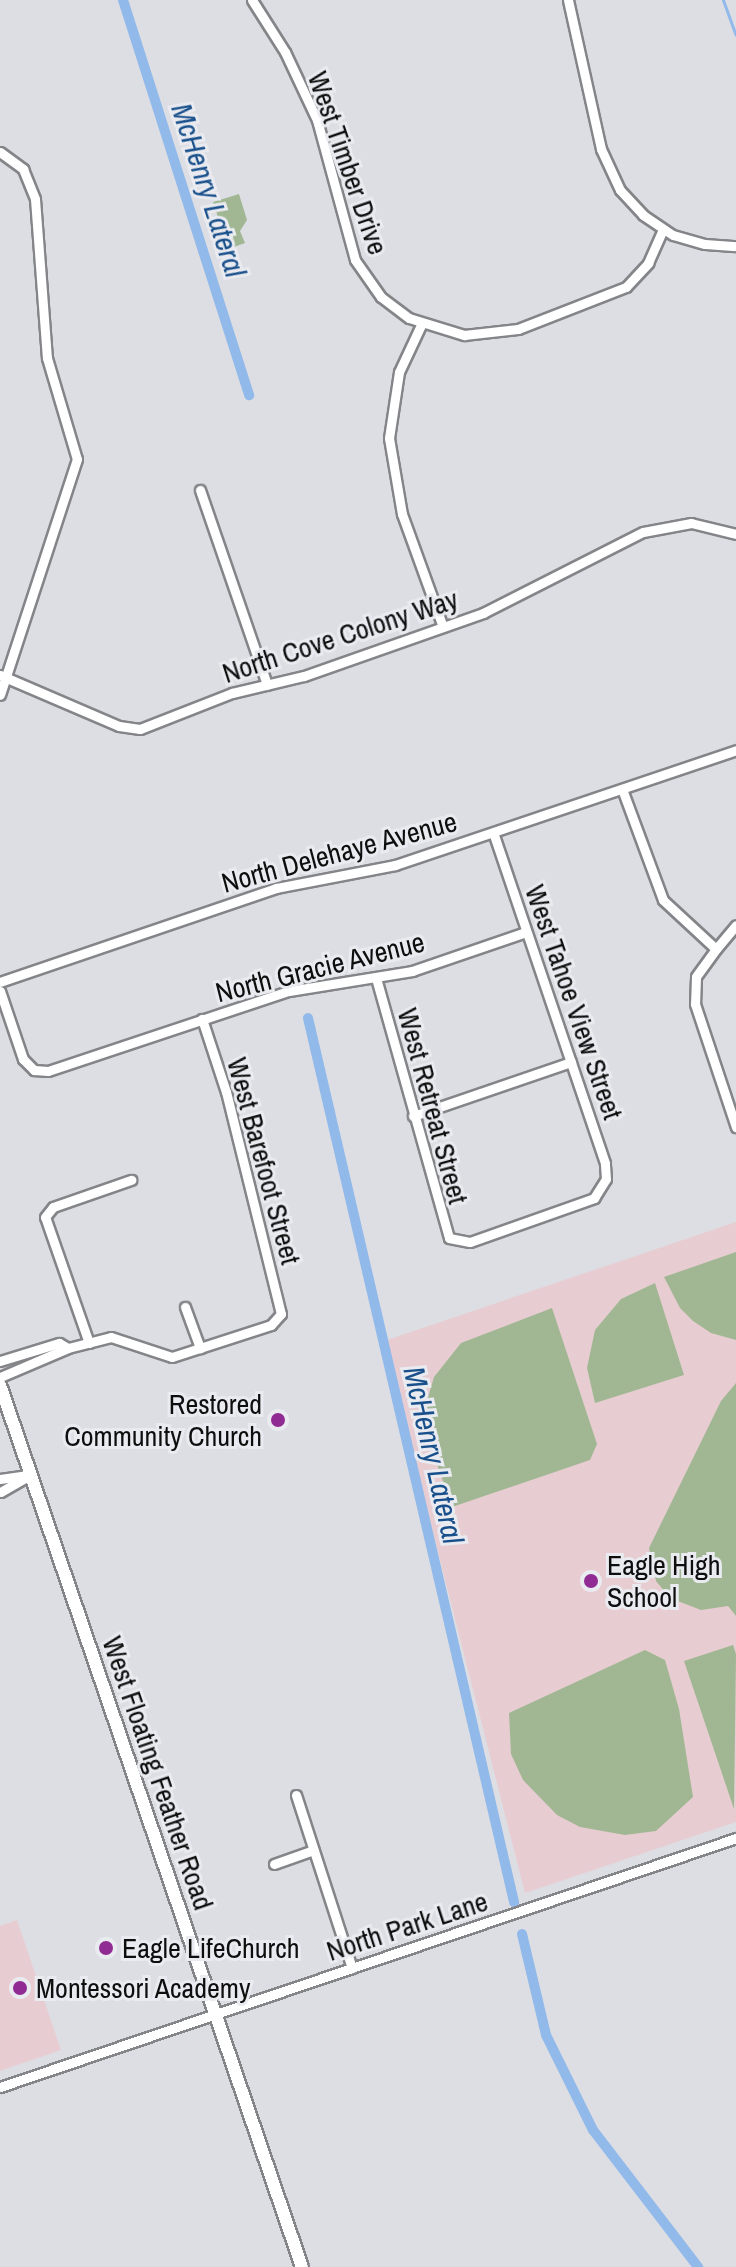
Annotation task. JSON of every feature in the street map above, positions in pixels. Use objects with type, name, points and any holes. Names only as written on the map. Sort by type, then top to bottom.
[{"type":"main road","name":"West Floating Feather Road","points":[[0,1385],[302,2267]]},
{"type":"street","name":"West Timber Drive","points":[[252,0],[310,102],[355,260],[381,297],[421,325]]},
{"type":"street","points":[[568,0],[609,170],[634,207],[663,229],[694,242],[736,246]]},
{"type":"street","points":[[0,695],[3,677],[77,459],[47,358],[35,199],[23,169],[3,154]]},
{"type":"street","points":[[443,627],[402,514],[389,438],[399,372],[421,325],[464,335],[497,334],[607,297],[642,272],[663,229]]},
{"type":"street","points":[[200,490],[267,685]]},
{"type":"street","name":"North Cove Colony Way","points":[[3,677],[119,726],[140,729],[204,702],[267,685],[493,609],[643,532],[691,523],[736,534]]},
{"type":"street","name":"North Delehaye Avenue","points":[[0,982],[276,888],[395,865],[736,750]]},
{"type":"street","points":[[622,789],[663,900],[716,949]]},
{"type":"street","name":"West Tahoe View Street","points":[[455,1241],[470,1242],[587,1202],[603,1186],[605,1163],[493,832]]},
{"type":"street","points":[[736,925],[696,977],[695,1004],[736,1127]]},
{"type":"street","name":"North Gracie Avenue","points":[[0,991],[23,1059],[34,1070],[48,1071],[289,991],[376,978],[526,932]]},
{"type":"street","name":"West Retreat Street","points":[[376,978],[443,1228],[455,1241]]},
{"type":"street","name":"West Barefoot Street","points":[[200,1348],[271,1325],[281,1314],[226,1092],[202,1019]]},
{"type":"street","points":[[413,1116],[571,1062]]},
{"type":"street","points":[[89,1343],[48,1211],[131,1180]]},
{"type":"street","points":[[0,1377],[68,1348],[111,1337],[172,1357],[200,1348],[185,1307]]},
{"type":"street","points":[[0,1361],[59,1343],[68,1348]]},
{"type":"street","points":[[0,1479],[30,1475]]},
{"type":"street","points":[[0,1492],[30,1475]]},
{"type":"street","points":[[296,1795],[352,1968]]},
{"type":"street","name":"North Park Lane","points":[[0,2087],[736,1838]]},
{"type":"street","points":[[274,1864],[314,1850]]},
{"type":"shaded area","name":"Eagle High School","points":[[736,1222],[736,1822],[525,1893],[384,1341]]},
{"type":"shaded area","name":"Montessori Academy","points":[[17,1920],[61,2050],[0,2071],[0,1926]]},
{"type":"green space","points":[[239,194],[247,220],[240,231],[245,243],[234,247],[231,240],[226,241],[213,202]]},
{"type":"green space","points":[[736,1252],[736,1340],[711,1333],[693,1321],[680,1308],[664,1277]]},
{"type":"green space","points":[[655,1283],[684,1375],[595,1403],[587,1368],[595,1330],[621,1299]]},
{"type":"green space","points":[[552,1308],[597,1444],[590,1460],[452,1507],[429,1441],[427,1401],[434,1377],[461,1343]]},
{"type":"green space","points":[[736,1383],[736,1616],[728,1606],[701,1610],[670,1598],[656,1581],[649,1548],[721,1401]]},
{"type":"green space","points":[[733,1645],[736,1654],[734,1809],[684,1661]]},
{"type":"green space","points":[[645,1650],[665,1660],[679,1709],[693,1797],[656,1831],[625,1835],[580,1827],[557,1815],[523,1780],[511,1754],[509,1713]]},
{"type":"waterway","name":"McHenry Lateral","points":[[123,0],[249,395]]},
{"type":"waterway","points":[[723,0],[736,35]]},
{"type":"waterway","name":"McHenry Lateral","points":[[308,1018],[514,1902]]},
{"type":"waterway","name":"McHenry Lateral","points":[[522,1934],[546,2035],[593,2130],[698,2267]]},
{"type":"place","name":"Restored Community Church","points":[[278,1420]]},
{"type":"place","name":"Eagle High School","points":[[591,1581]]},
{"type":"place","name":"Eagle LifeChurch","points":[[106,1948]]},
{"type":"place","name":"Montessori Academy","points":[[20,1988]]}]
